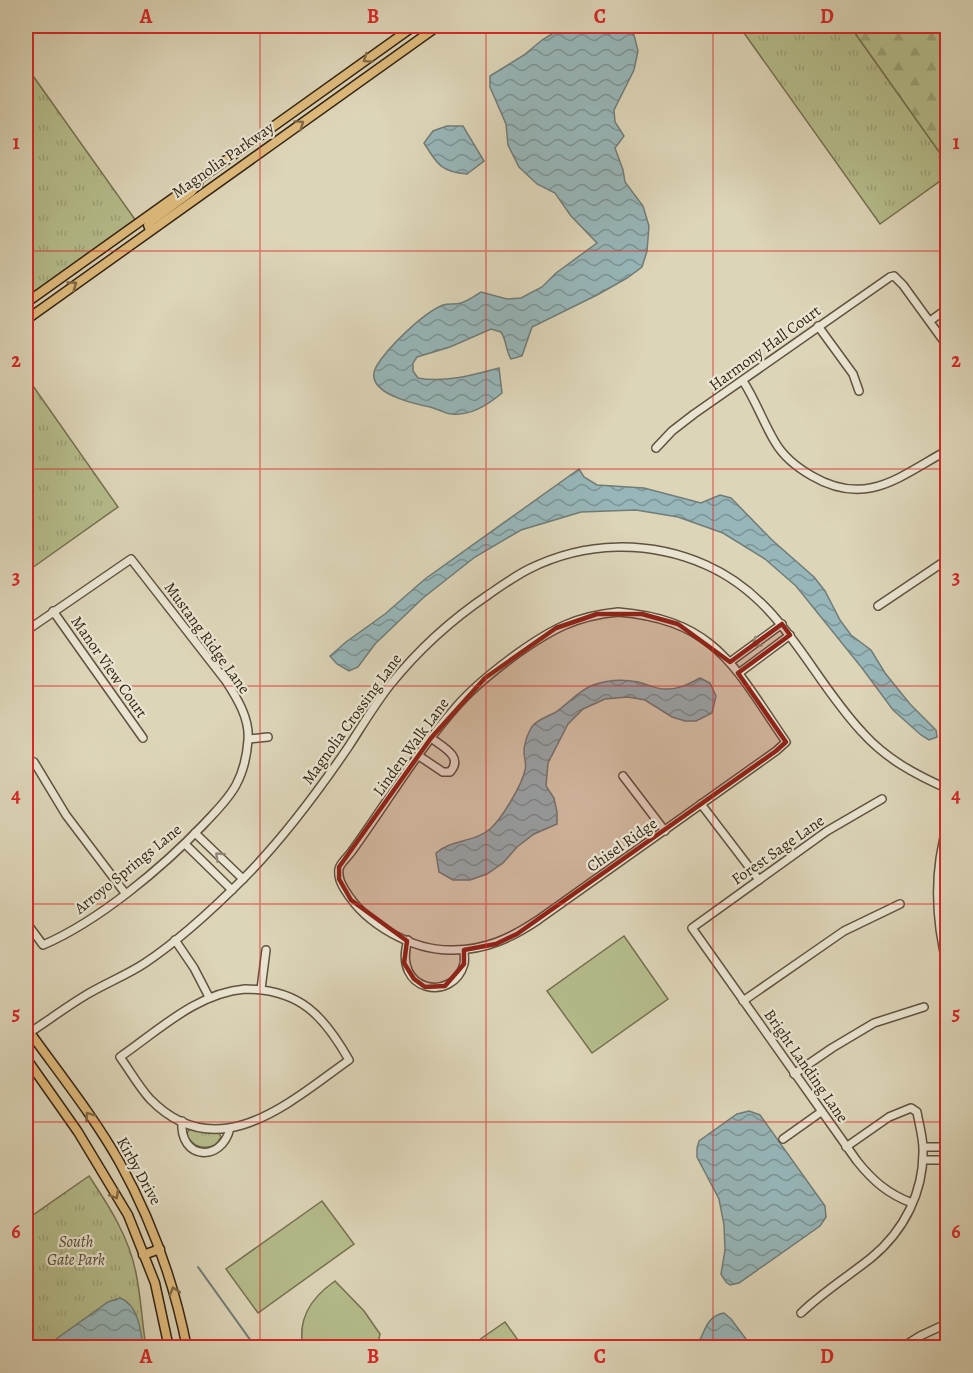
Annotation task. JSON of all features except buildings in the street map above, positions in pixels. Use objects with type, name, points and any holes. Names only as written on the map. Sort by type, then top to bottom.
[{"type":"main road","name":"Magnolia Parkway","points":[[26,303],[414,26]]},
{"type":"main road","name":"Magnolia Parkway","points":[[26,320],[438,26]]},
{"type":"main road","points":[[150,231],[148,225],[150,222],[191,192],[206,174]]},
{"type":"main road","name":"Kirby Drive","points":[[27,1032],[119,1161],[143,1208],[160,1249],[179,1308],[187,1347]]},
{"type":"main road","name":"Kirby Drive","points":[[26,1058],[78,1132],[128,1215],[155,1283],[169,1347]]},
{"type":"main road","points":[[143,1255],[160,1249]]},
{"type":"street","name":"Harmony Hall Court","points":[[656,448],[672,431],[694,414],[882,281],[894,276],[930,321]]},
{"type":"street","points":[[948,308],[930,321],[948,347]]},
{"type":"street","points":[[818,326],[853,374],[859,391]]},
{"type":"street","points":[[743,381],[782,451],[810,475],[825,484],[858,490],[900,479],[948,450]]},
{"type":"street","name":"Magnolia Crossing Lane","points":[[27,1032],[84,996],[144,964],[232,890],[295,820],[329,775],[388,687],[415,656],[445,627],[473,605],[526,570],[553,558],[590,549],[621,546],[651,548],[687,557],[727,576],[756,597],[782,624],[862,733],[902,766],[948,789]]},
{"type":"street","name":"Mustang Ridge Lane","points":[[53,611],[130,559],[226,681],[245,718],[249,739]]},
{"type":"street","points":[[878,606],[948,559]]},
{"type":"street","points":[[26,631],[53,611]]},
{"type":"street","name":"Manor View Court","points":[[53,611],[143,738]]},
{"type":"street","name":"Linden Walk Lane","points":[[339,879],[339,867],[431,738],[468,694],[504,663],[556,628],[591,616],[618,612],[660,618],[695,632],[730,662],[786,742]]},
{"type":"street","points":[[730,662],[782,624]]},
{"type":"street","points":[[739,673],[790,635]]},
{"type":"street","points":[[249,739],[268,737]]},
{"type":"street","points":[[419,756],[443,772],[450,772],[455,766],[454,756],[431,738]]},
{"type":"street","name":"Arroyo Springs Lane","points":[[26,921],[44,945],[89,920],[125,893],[184,844],[225,802],[236,785],[244,765],[249,739]]},
{"type":"street","name":"Chisel Ridge","points":[[339,879],[351,900],[367,916],[386,930],[408,940],[451,951],[496,944],[517,934],[665,831],[786,742]]},
{"type":"street","points":[[34,762],[66,815],[125,893]]},
{"type":"street","points":[[623,776],[665,831]]},
{"type":"street","name":"Forest Sage Lane","points":[[692,928],[827,831],[882,799]]},
{"type":"street","points":[[701,804],[759,880]]},
{"type":"street","points":[[948,823],[941,845],[936,891],[939,927],[948,969]]},
{"type":"street","points":[[195,833],[243,879]]},
{"type":"street","points":[[184,844],[232,890]]},
{"type":"street","points":[[743,1001],[844,931],[900,904]]},
{"type":"street","name":"Bright Landing Lane","points":[[692,928],[846,1147],[876,1184],[889,1193],[912,1203]]},
{"type":"street","points":[[175,940],[194,968],[209,997]]},
{"type":"street","points":[[408,940],[404,952],[404,963],[414,979],[425,987],[446,986],[456,978],[464,964],[464,950]]},
{"type":"street","points":[[261,989],[266,950]]},
{"type":"street","points":[[237,989],[261,989],[291,998],[318,1014],[332,1030],[350,1060],[272,1113],[254,1122],[230,1128],[208,1128],[182,1121],[150,1098],[120,1058],[209,997],[237,989]]},
{"type":"street","points":[[794,1074],[874,1023],[924,1007]]},
{"type":"street","points":[[801,1313],[825,1291],[880,1250],[900,1227],[919,1188],[924,1147],[917,1112],[911,1108],[889,1117],[846,1147]]},
{"type":"street","points":[[783,1139],[820,1112]]},
{"type":"street","points":[[182,1121],[184,1141],[191,1148],[200,1152],[221,1146],[230,1128]]},
{"type":"street","points":[[924,1147],[948,1147]]},
{"type":"street","points":[[922,1160],[948,1160]]},
{"type":"street","points":[[901,1347],[948,1323]]},
{"type":"highlighted area","points":[[597,614],[642,614],[678,624],[730,662],[782,624],[790,635],[738,673],[786,742],[776,751],[517,934],[496,944],[464,950],[464,964],[445,986],[425,987],[414,979],[404,963],[407,941],[351,900],[339,879],[339,867],[431,738],[485,678],[556,628]]},
{"type":"green space","points":[[739,26],[850,26],[947,163],[947,176],[880,224]]},
{"type":"green space","points":[[850,26],[947,26],[947,163]]},
{"type":"green space","points":[[26,66],[139,225],[26,305]]},
{"type":"green space","points":[[26,376],[118,507],[32,568],[26,558]]},
{"type":"green space","points":[[624,936],[668,999],[592,1053],[547,991]]},
{"type":"green space","points":[[190,1129],[219,1133],[221,1137],[216,1145],[198,1146],[186,1134]]},
{"type":"green space","name":"South Gate Park","points":[[89,1176],[111,1210],[129,1247],[138,1282],[146,1347],[26,1347],[26,1220]]},
{"type":"green space","points":[[322,1201],[354,1244],[258,1313],[226,1269]]},
{"type":"green space","points":[[335,1281],[364,1311],[380,1334],[378,1343],[372,1347],[303,1347],[302,1327],[308,1309],[319,1294]]},
{"type":"green space","points":[[505,1322],[523,1347],[469,1347]]},
{"type":"water","points":[[579,26],[609,34],[622,28],[634,35],[638,51],[634,70],[614,110],[615,122],[624,136],[615,148],[625,182],[643,206],[649,226],[647,251],[642,267],[597,295],[532,327],[522,356],[511,359],[501,332],[491,329],[450,347],[417,357],[413,363],[413,371],[418,378],[449,379],[499,368],[502,393],[479,408],[466,413],[449,414],[392,396],[376,384],[374,376],[376,367],[397,341],[426,315],[443,305],[464,302],[481,292],[507,299],[521,298],[542,287],[556,273],[597,243],[571,216],[555,193],[537,184],[519,167],[508,145],[506,124],[490,87],[490,76],[524,55],[542,40],[560,29]]},
{"type":"water","points":[[447,126],[463,126],[484,161],[467,174],[445,169],[424,143],[433,131]]},
{"type":"water","points":[[579,469],[584,477],[597,485],[644,488],[701,503],[720,495],[731,498],[772,540],[814,577],[851,635],[871,650],[885,673],[910,704],[936,730],[937,737],[929,740],[893,710],[796,586],[765,559],[723,533],[678,517],[636,510],[581,512],[521,530],[475,557],[423,598],[375,644],[358,667],[349,671],[337,664],[330,656],[385,614],[425,579]]},
{"type":"water","points":[[700,678],[710,683],[716,696],[712,713],[696,721],[685,721],[672,717],[645,700],[628,697],[605,699],[583,709],[568,724],[548,763],[546,786],[554,798],[557,824],[534,834],[517,847],[503,863],[487,874],[470,880],[453,880],[439,872],[436,853],[449,845],[477,837],[490,829],[505,810],[516,793],[526,768],[524,752],[526,741],[530,730],[538,721],[556,712],[583,690],[598,683],[627,680],[658,688],[674,689]]},
{"type":"water","points":[[749,1111],[760,1115],[825,1206],[826,1217],[820,1226],[739,1283],[730,1285],[721,1274],[725,1250],[724,1225],[719,1199],[697,1157],[697,1148],[699,1141],[737,1114]]},
{"type":"water","points":[[120,1298],[126,1301],[135,1312],[143,1347],[45,1347],[108,1302]]},
{"type":"water","points":[[724,1313],[752,1347],[696,1347],[709,1322]]},
{"type":"waterway","points":[[198,1267],[256,1348]]}]
